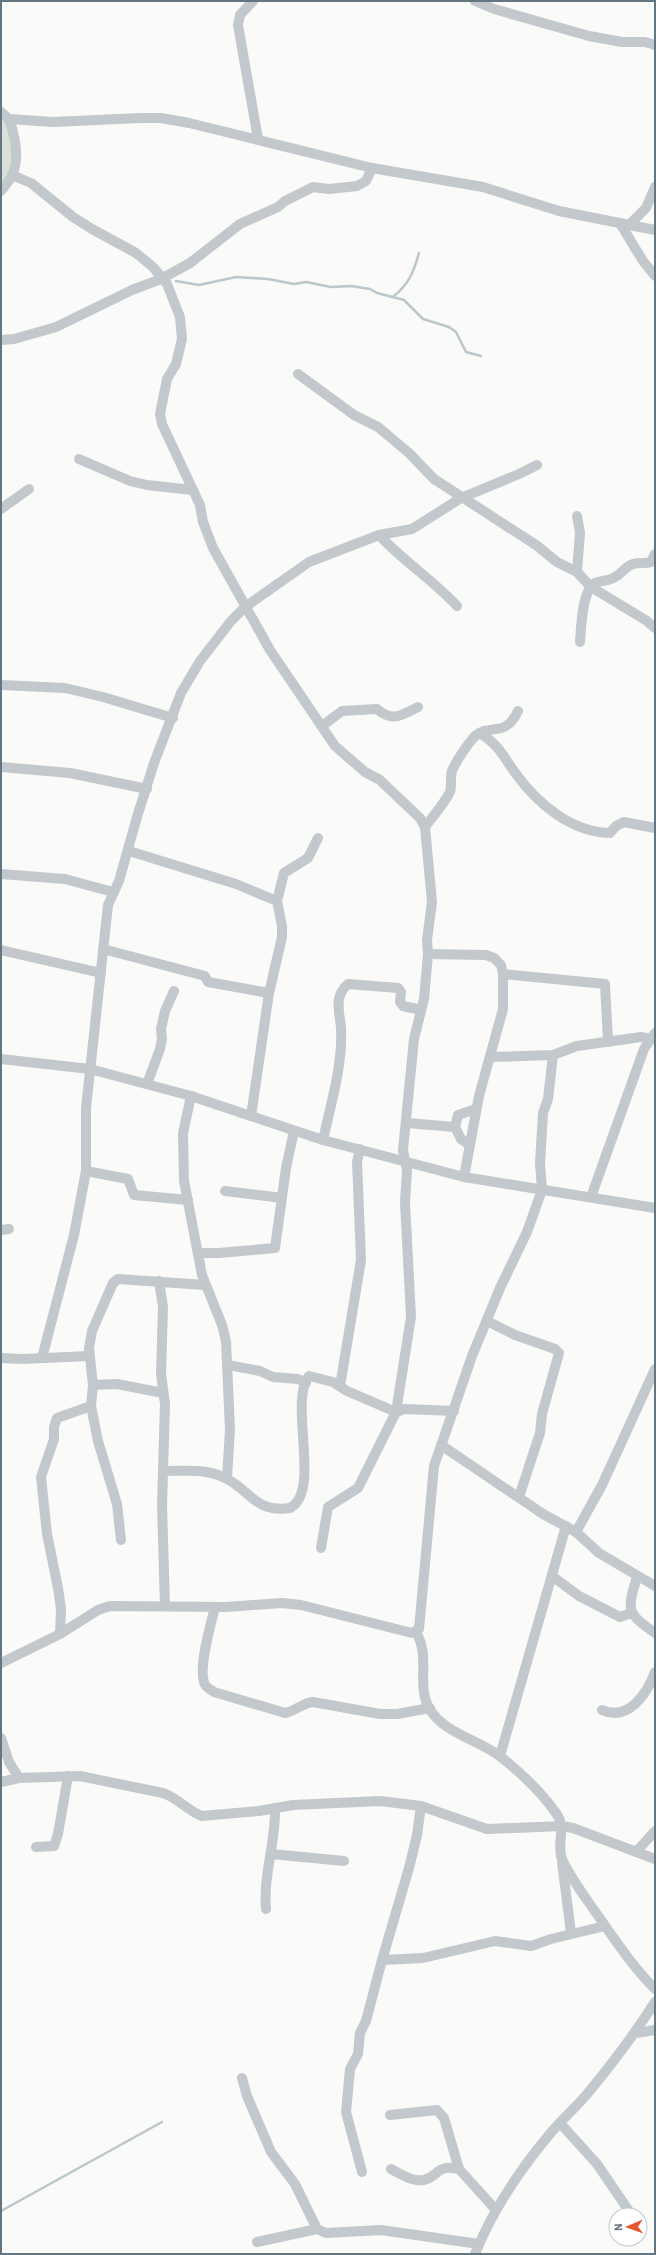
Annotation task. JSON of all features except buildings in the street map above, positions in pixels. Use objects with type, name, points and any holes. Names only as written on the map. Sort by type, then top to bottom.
[{"type":"street","points":[[253,1],[240,15],[238,25],[258,139]]},
{"type":"street","points":[[475,1],[500,11],[589,36],[655,44]]},
{"type":"street","points":[[1,112],[9,119],[15,143],[16,160],[12,175],[1,191]]},
{"type":"street","points":[[9,119],[53,122],[121,118],[161,118],[258,139],[372,168],[483,187],[559,211],[655,230]]},
{"type":"street","points":[[1,340],[14,339],[56,327],[132,290],[161,279],[190,263],[240,224],[278,207],[285,201],[313,188],[329,189],[357,186],[366,182],[372,168]]},
{"type":"street","points":[[12,175],[31,184],[92,230],[136,253],[153,267],[161,279],[167,284],[180,317],[182,339],[176,364],[167,379],[160,414],[162,424],[200,505],[203,522],[213,548],[270,650],[335,746],[365,772],[380,780],[420,818],[425,827],[432,902],[428,954],[421,1010],[414,1039],[407,1123],[403,1150],[407,1170],[405,1202],[412,1310],[410,1332],[396,1412],[358,1488],[328,1507],[321,1548]]},
{"type":"street","points":[[625,225],[646,208],[655,186]]},
{"type":"street","points":[[625,225],[640,256],[655,276]]},
{"type":"street","points":[[298,374],[354,415],[378,427],[409,453],[434,479],[454,490],[461,498],[536,545],[557,562],[577,572],[591,587],[647,620],[655,628]]},
{"type":"street","points":[[79,459],[130,481],[147,485],[193,490]]},
{"type":"street","points":[[42,1358],[74,1235],[86,1171],[86,1108],[108,905],[119,881],[129,851],[137,817],[181,692],[200,661],[231,621],[246,607],[309,562],[379,535],[412,529],[461,498],[537,465]]},
{"type":"street","points":[[1,510],[29,489]]},
{"type":"street","points":[[577,572],[580,533],[578,516]]},
{"type":"street","points":[[379,535],[399,557],[445,594],[457,606]]},
{"type":"street","points":[[580,642],[586,595],[591,587],[594,584],[613,578],[630,565],[651,562],[655,554]]},
{"type":"street","points":[[1,686],[65,688],[173,718]]},
{"type":"street","points":[[322,726],[342,711],[377,709],[386,717],[395,717],[418,707]]},
{"type":"street","points":[[425,827],[450,791],[452,771],[473,738],[480,732],[505,727],[513,721],[518,711]]},
{"type":"street","points":[[480,732],[499,747],[512,769],[531,792],[551,810],[572,825],[600,833],[610,833],[616,826],[624,822],[655,828]]},
{"type":"street","points":[[1,767],[70,773],[147,789]]},
{"type":"street","points":[[251,1116],[269,993],[282,937],[282,926],[277,901],[284,873],[308,858],[318,838]]},
{"type":"street","points":[[129,851],[236,884],[277,901]]},
{"type":"street","points":[[1,874],[65,879],[113,892]]},
{"type":"street","points":[[104,949],[205,976],[208,982],[269,993]]},
{"type":"street","points":[[1,950],[101,973]]},
{"type":"street","points":[[428,954],[486,955],[494,958],[501,965],[504,974],[503,1009],[476,1109],[464,1177]]},
{"type":"street","points":[[504,974],[605,984],[608,1042]]},
{"type":"street","points":[[323,1140],[341,1057],[338,1001],[340,991],[348,984],[398,988],[401,992],[400,1002],[402,1006],[421,1010]]},
{"type":"street","points":[[146,1084],[160,1049],[161,1029],[165,1011],[174,991]]},
{"type":"street","points":[[491,1057],[553,1055],[577,1046],[653,1036]]},
{"type":"street","points":[[591,1197],[644,1049],[653,1036]]},
{"type":"street","points":[[416,1632],[419,1628],[431,1483],[441,1444],[487,1321],[527,1232],[542,1190],[540,1163],[543,1113],[548,1099],[553,1055]]},
{"type":"street","points":[[1,1059],[90,1069],[191,1096],[323,1140],[464,1177],[655,1208]]},
{"type":"street","points":[[191,1096],[183,1133],[182,1148],[188,1200],[198,1253],[205,1285],[222,1325],[228,1365],[230,1430],[227,1478]]},
{"type":"street","points":[[470,1145],[461,1139],[455,1127],[458,1115],[476,1109]]},
{"type":"street","points":[[407,1123],[455,1127]]},
{"type":"street","points":[[198,1253],[220,1253],[275,1248],[294,1131]]},
{"type":"street","points":[[340,1386],[361,1260],[357,1162],[360,1149]]},
{"type":"street","points":[[86,1171],[128,1179],[134,1195],[188,1200]]},
{"type":"street","points":[[225,1191],[282,1198]]},
{"type":"street","points":[[121,1540],[117,1504],[98,1441],[91,1406],[93,1385],[89,1356],[92,1331],[115,1280],[159,1281],[205,1285]]},
{"type":"street","points":[[159,1281],[163,1307],[161,1374],[165,1419],[162,1505],[165,1606]]},
{"type":"street","points":[[487,1321],[515,1335],[556,1349],[559,1354],[542,1414],[540,1433],[519,1497]]},
{"type":"street","points":[[1,1358],[89,1356]]},
{"type":"street","points":[[228,1365],[260,1371],[273,1377],[298,1379],[306,1383]]},
{"type":"street","points":[[576,1532],[602,1485],[655,1369]]},
{"type":"street","points":[[164,1470],[201,1471],[227,1478],[261,1505],[286,1509],[298,1503],[304,1482],[303,1409],[306,1383],[308,1378],[312,1376],[340,1386],[396,1412],[406,1409],[454,1411]]},
{"type":"street","points":[[93,1385],[117,1384],[163,1393]]},
{"type":"street","points":[[60,1634],[60,1602],[47,1534],[41,1477],[54,1439],[54,1427],[57,1418],[91,1406]]},
{"type":"street","points":[[441,1444],[543,1514],[576,1532],[599,1553],[637,1577],[655,1586]]},
{"type":"street","points":[[500,1756],[566,1526]]},
{"type":"street","points":[[552,1576],[579,1596],[620,1617],[631,1613]]},
{"type":"street","points":[[637,1577],[630,1605],[631,1613],[639,1622],[655,1633]]},
{"type":"street","points":[[1,1663],[60,1634],[98,1610],[110,1606],[215,1607],[263,1603],[301,1605],[412,1633],[416,1632]]},
{"type":"street","points":[[215,1607],[204,1656],[203,1678],[207,1687],[214,1692],[285,1713],[291,1712],[304,1703],[313,1702],[380,1714],[397,1714],[430,1708]]},
{"type":"street","points":[[416,1632],[423,1643],[424,1687],[430,1708],[437,1717],[452,1729],[500,1756],[526,1780],[556,1812],[562,1826],[562,1858],[571,1933]]},
{"type":"street","points":[[602,1710],[610,1714],[620,1714],[638,1702],[646,1693],[655,1672]]},
{"type":"street","points":[[1,1738],[9,1762],[19,1778]]},
{"type":"street","points":[[36,1847],[54,1846],[58,1834],[68,1776]]},
{"type":"street","points":[[1,1782],[19,1778],[80,1776],[173,1796],[202,1816],[293,1805],[392,1801],[421,1806],[487,1829],[562,1826],[586,1832],[655,1859]]},
{"type":"street","points":[[362,2172],[346,2112],[346,2098],[350,2069],[358,2054],[360,2034],[366,2021],[409,1868],[417,1835],[421,1806]]},
{"type":"street","points":[[266,1909],[265,1889],[275,1828],[276,1808]]},
{"type":"street","points":[[636,1852],[650,1841],[655,1831]]},
{"type":"street","points":[[271,1854],[344,1861]]},
{"type":"street","points":[[562,1858],[605,1926],[637,1971],[655,1989]]},
{"type":"street","points":[[382,1960],[422,1958],[495,1941],[531,1946],[571,1933],[605,1926]]},
{"type":"street","points":[[475,2254],[496,2210],[529,2161],[560,2123],[591,2089],[636,2033],[655,2002]]},
{"type":"street","points":[[636,2033],[655,2030]]},
{"type":"street","points":[[242,2078],[247,2096],[271,2152],[295,2184],[317,2229]]},
{"type":"street","points":[[390,2115],[437,2110],[444,2118],[459,2169],[496,2210]]},
{"type":"street","points":[[560,2123],[597,2164],[626,2207]]},
{"type":"street","points":[[391,2169],[410,2179],[425,2180],[441,2168],[459,2169]]},
{"type":"street","points":[[257,2242],[317,2229],[326,2233],[381,2230],[479,2244]]},
{"type":"shaded area","points":[[1,117],[5,119],[11,145],[11,161],[6,177],[1,186]]},
{"type":"waterway","points":[[394,296],[404,287],[410,277],[419,253]]},
{"type":"waterway","points":[[176,281],[199,285],[236,277],[268,279],[294,284],[306,282],[331,287],[351,286],[370,289],[377,293],[404,300],[423,319],[449,327],[456,332],[466,352],[481,356]]},
{"type":"waterway","points":[[1,2211],[162,2122]]}]
